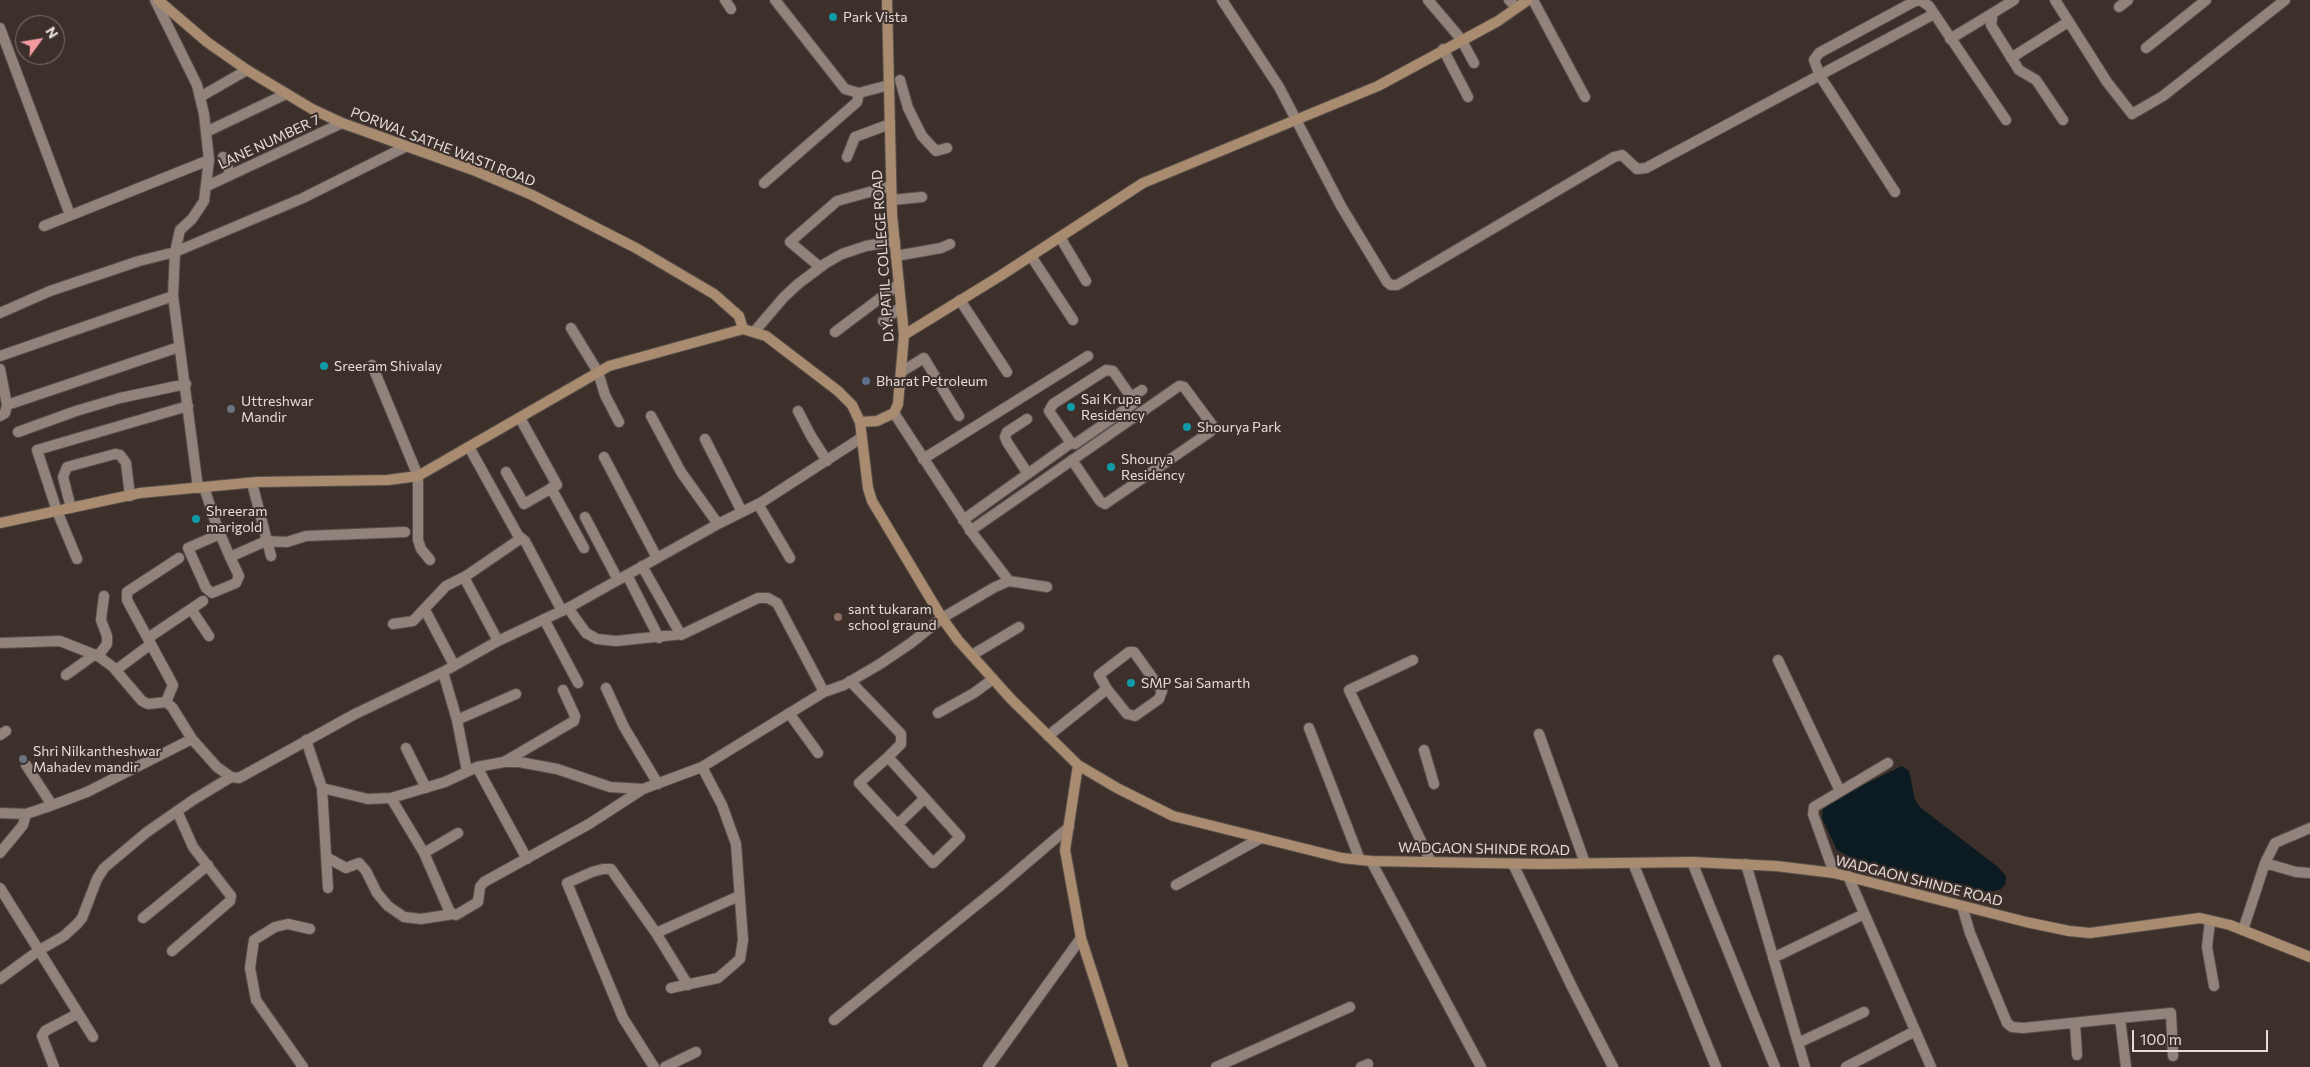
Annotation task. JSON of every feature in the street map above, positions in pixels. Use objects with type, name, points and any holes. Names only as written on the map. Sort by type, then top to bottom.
[{"type":"street","name":"PORWAL SATHE WASTI ROAD","points":[[157,0],[207,42],[247,70],[312,109],[342,123],[473,170],[532,195],[636,248],[714,294],[739,316],[743,329]]},
{"type":"street","points":[[157,0],[197,85],[209,160],[204,202],[192,219],[180,230],[175,252],[173,296],[178,347],[186,384],[201,488],[239,576],[238,581],[217,592],[209,591],[188,548],[220,534]]},
{"type":"street","points":[[775,0],[845,89],[858,93],[889,86]]},
{"type":"street","name":"D.Y. PATIL COLLEGE ROAD","points":[[887,0],[891,186],[904,334],[898,404],[894,413]]},
{"type":"street","points":[[1222,0],[1279,87],[1341,206],[1387,282],[1391,285],[1397,285],[1614,157],[1622,155],[1637,169],[1646,168],[1934,14]]},
{"type":"street","points":[[1428,0],[1461,39],[1474,63]]},
{"type":"street","points":[[904,334],[1160,175],[1378,86],[1461,39],[1498,21],[1512,4],[1528,0]]},
{"type":"street","points":[[1533,0],[1585,97]]},
{"type":"street","points":[[1895,192],[1820,76],[1814,60],[1819,53],[1919,0],[1924,2],[1934,14],[2006,120]]},
{"type":"street","points":[[1950,39],[2014,0]]},
{"type":"street","points":[[2055,0],[2107,82],[2132,114],[2162,96],[2285,0]]},
{"type":"street","points":[[2146,48],[2206,0]]},
{"type":"street","points":[[1993,13],[1991,25],[2011,58],[2019,70],[2036,80],[2063,120]]},
{"type":"street","points":[[2011,58],[2068,22]]},
{"type":"street","points":[[0,28],[70,215]]},
{"type":"street","points":[[1443,49],[1468,97]]},
{"type":"street","points":[[200,97],[247,70]]},
{"type":"street","points":[[900,80],[908,108],[922,136],[936,150],[947,148]]},
{"type":"street","points":[[764,183],[857,102],[858,93]]},
{"type":"street","points":[[206,132],[286,94]]},
{"type":"street","name":"LANE NUMBER 7","points":[[207,186],[342,123]]},
{"type":"street","points":[[847,156],[855,137],[890,124]]},
{"type":"street","points":[[0,313],[50,291],[139,261],[175,252],[303,198],[405,147]]},
{"type":"street","points":[[223,156],[231,175]]},
{"type":"street","points":[[44,226],[209,160]]},
{"type":"street","points":[[820,267],[790,242],[837,201],[891,186]]},
{"type":"street","points":[[892,200],[922,197]]},
{"type":"street","points":[[1060,238],[1086,281]]},
{"type":"street","points":[[754,332],[784,297],[820,267],[842,254],[866,246],[895,241]]},
{"type":"street","points":[[896,256],[941,248],[950,244]]},
{"type":"street","points":[[1031,256],[1073,320]]},
{"type":"street","points":[[835,332],[899,284]]},
{"type":"street","points":[[0,356],[173,296]]},
{"type":"street","points":[[960,300],[1006,372]]},
{"type":"street","points":[[883,321],[901,307]]},
{"type":"street","points":[[571,328],[598,372],[605,395],[619,422]]},
{"type":"street","points":[[0,523],[130,496],[201,488],[252,483],[388,480],[418,476],[609,366],[743,329],[766,336],[838,391],[852,405],[860,422],[877,421],[894,413],[970,531],[1009,581]]},
{"type":"street","points":[[7,405],[178,347]]},
{"type":"street","points":[[923,459],[1088,356]]},
{"type":"street","points":[[901,372],[924,358],[959,416]]},
{"type":"street","points":[[372,365],[418,476],[418,540],[421,550],[430,560]]},
{"type":"street","points":[[0,369],[7,405],[5,413],[0,416]]},
{"type":"street","points":[[1109,370],[1112,371],[1131,397],[1133,404],[1075,444],[1071,442],[1049,411],[1053,404],[1109,370]]},
{"type":"street","points":[[18,432],[102,403],[186,384]]},
{"type":"street","points":[[970,531],[1072,460],[1179,386],[1184,386],[1213,426],[1210,432],[1105,504],[1100,502],[1072,460]]},
{"type":"street","points":[[1131,397],[1142,390]]},
{"type":"street","points":[[77,559],[56,511],[37,450],[188,406]]},
{"type":"street","points":[[798,410],[811,436],[827,461]]},
{"type":"street","points":[[651,416],[681,472],[718,524]]},
{"type":"street","points":[[506,472],[524,504],[557,485],[520,418]]},
{"type":"street","points":[[1027,419],[1007,432],[1005,437],[1028,474]]},
{"type":"street","name":"WADGAON SHINDE ROAD","points":[[860,422],[868,488],[872,501],[942,618],[972,656],[993,680],[1078,765],[1117,788],[1173,816],[1342,858],[1371,861],[1513,864],[1692,862],[1746,864],[1834,873],[2026,922],[2069,931],[2090,933],[2200,918],[2243,930],[2310,956]]},
{"type":"street","points":[[0,979],[38,951],[64,936],[78,924],[97,879],[104,868],[147,832],[231,777],[246,776],[306,740],[443,672],[498,641],[565,610],[718,524],[758,504],[861,438]]},
{"type":"street","points":[[705,439],[742,512]]},
{"type":"street","points":[[963,520],[1071,442]]},
{"type":"street","points":[[469,447],[519,536],[525,542],[565,610],[586,633],[597,639],[616,641],[680,635],[700,628],[758,598],[768,598],[777,603],[824,692]]},
{"type":"street","points":[[71,508],[63,477],[67,467],[115,454],[120,455],[126,463],[130,496]]},
{"type":"street","points":[[604,457],[657,558]]},
{"type":"street","points":[[252,483],[270,556]]},
{"type":"street","points":[[551,488],[584,548]]},
{"type":"street","points":[[758,504],[790,558]]},
{"type":"street","points":[[585,517],[658,638]]},
{"type":"street","points":[[230,557],[266,541],[287,542],[306,536],[405,532]]},
{"type":"street","points":[[394,624],[414,622],[446,586],[466,576],[516,543],[520,539],[519,536]]},
{"type":"street","points":[[166,702],[174,685],[127,600],[127,592],[179,558]]},
{"type":"street","points":[[642,566],[680,635]]},
{"type":"street","points":[[466,576],[466,581],[498,641]]},
{"type":"street","points":[[326,857],[346,868],[359,863],[366,871],[377,893],[388,906],[404,918],[421,919],[456,914],[478,902],[480,887],[484,882],[527,859],[644,789],[702,767],[824,692],[850,681],[911,643],[942,618],[1009,581],[1047,586]]},
{"type":"street","points":[[66,675],[96,656],[106,644],[107,636],[101,620],[104,596]]},
{"type":"street","points":[[116,670],[149,641],[203,601]]},
{"type":"street","points":[[191,609],[209,636]]},
{"type":"street","points":[[425,610],[454,666]]},
{"type":"street","points":[[544,619],[578,683]]},
{"type":"street","points":[[972,656],[1019,627]]},
{"type":"street","points":[[0,643],[60,641],[96,656],[116,670],[142,701],[148,704],[166,702]]},
{"type":"street","points":[[1134,652],[1162,691],[1159,699],[1135,716],[1127,714],[1107,689],[1099,675],[1125,654],[1134,652]]},
{"type":"street","points":[[1413,660],[1349,690],[1431,862]]},
{"type":"street","points":[[1778,660],[1840,791]]},
{"type":"street","points":[[443,672],[457,720],[466,771]]},
{"type":"street","points":[[938,713],[974,694],[993,680]]},
{"type":"street","points":[[850,681],[901,734],[901,744],[859,783],[934,863],[960,837],[888,757]]},
{"type":"street","points":[[606,688],[624,727],[658,784]]},
{"type":"street","points":[[1048,736],[1107,689]]},
{"type":"street","points":[[504,762],[574,721],[575,716],[563,690]]},
{"type":"street","points":[[457,720],[516,694]]},
{"type":"street","points":[[166,702],[176,712],[192,739],[217,767],[231,777]]},
{"type":"street","points":[[789,714],[818,753]]},
{"type":"street","points":[[1309,728],[1360,860]]},
{"type":"street","points":[[1539,734],[1585,863]]},
{"type":"street","points":[[0,813],[26,814],[52,806],[103,784],[192,739]]},
{"type":"street","points":[[306,740],[322,788],[328,888]]},
{"type":"street","points":[[406,748],[426,788]]},
{"type":"street","points":[[1424,750],[1434,784]]},
{"type":"street","points":[[322,788],[368,799],[391,798],[445,782],[477,767],[504,762],[519,762],[556,769],[610,786],[644,789]]},
{"type":"street","points":[[1834,873],[1814,814],[1814,807],[1888,763]]},
{"type":"street","points":[[26,764],[52,806]]},
{"type":"street","points":[[1078,765],[1065,850],[1081,938],[1123,1067]]},
{"type":"street","points":[[477,767],[527,859]]},
{"type":"street","points":[[671,988],[718,978],[740,960],[743,940],[736,844],[722,805],[702,767]]},
{"type":"street","points":[[391,798],[424,852],[448,908],[453,914]]},
{"type":"street","points":[[898,824],[925,798]]},
{"type":"street","points":[[172,951],[230,902],[231,896],[193,847],[177,811]]},
{"type":"street","points":[[0,853],[23,825],[26,814]]},
{"type":"street","points":[[834,1020],[1000,886],[1069,826]]},
{"type":"street","points":[[2243,930],[2265,863],[2274,843],[2310,828]]},
{"type":"street","points":[[424,852],[458,833]]},
{"type":"street","points":[[1176,885],[1261,838]]},
{"type":"street","points":[[1371,861],[1481,1067]]},
{"type":"street","points":[[1633,862],[1716,1067]]},
{"type":"street","points":[[1692,862],[1775,1067]]},
{"type":"street","points":[[2265,863],[2296,872],[2310,873]]},
{"type":"street","points":[[1513,864],[1613,1067]]},
{"type":"street","points":[[1746,864],[1805,1067]]},
{"type":"street","points":[[143,918],[208,865]]},
{"type":"street","points":[[654,1067],[623,1018],[567,883],[592,872],[611,869],[656,933],[688,985]]},
{"type":"street","points":[[1848,876],[1931,1067]]},
{"type":"street","points":[[0,888],[92,1037]]},
{"type":"street","points":[[656,933],[739,896]]},
{"type":"street","points":[[1962,906],[1970,933],[2007,1022],[2012,1027],[2023,1028],[2171,1013],[2173,1056]]},
{"type":"street","points":[[1773,958],[1864,914]]},
{"type":"street","points":[[2210,921],[2207,947],[2214,986]]},
{"type":"street","points":[[303,1067],[256,1000],[250,968],[254,940],[275,927],[288,924],[310,929]]},
{"type":"street","points":[[988,1067],[1081,938]]},
{"type":"street","points":[[1216,1067],[1350,1007]]},
{"type":"street","points":[[1798,1043],[1864,1012]]},
{"type":"street","points":[[54,1067],[42,1036],[45,1031],[77,1014]]},
{"type":"street","points":[[2120,1018],[2126,1067]]},
{"type":"street","points":[[2075,1023],[2077,1055]]},
{"type":"street","points":[[1846,1067],[1915,1031]]},
{"type":"street","points":[[665,1067],[696,1052]]},
{"type":"shaded area","points":[[1902,766],[1909,771],[1915,800],[1921,808],[1998,867],[2006,876],[2005,885],[2001,889],[1990,892],[1960,888],[1859,862],[1837,850],[1822,818],[1823,808],[1847,793]]},
{"type":"place","name":"Park Vista","points":[[833,17]]},
{"type":"place","name":"Sreeram Shivalay","points":[[324,366]]},
{"type":"place","name":"Bharat Petroleum","points":[[866,381]]},
{"type":"place","name":"Sai Krupa Residency","points":[[1071,407]]},
{"type":"place","name":"Uttreshwar Mandir","points":[[231,409]]},
{"type":"place","name":"Shourya Park","points":[[1187,427]]},
{"type":"place","name":"Shourya Residency","points":[[1111,467]]},
{"type":"place","name":"Shreeram marigold","points":[[196,519]]},
{"type":"place","name":"sant tukaram school graund","points":[[838,617]]},
{"type":"place","name":"SMP Sai Samarth","points":[[1131,683]]},
{"type":"place","name":"Shri Nilkantheshwar Mahadev mandir","points":[[23,759]]}]
